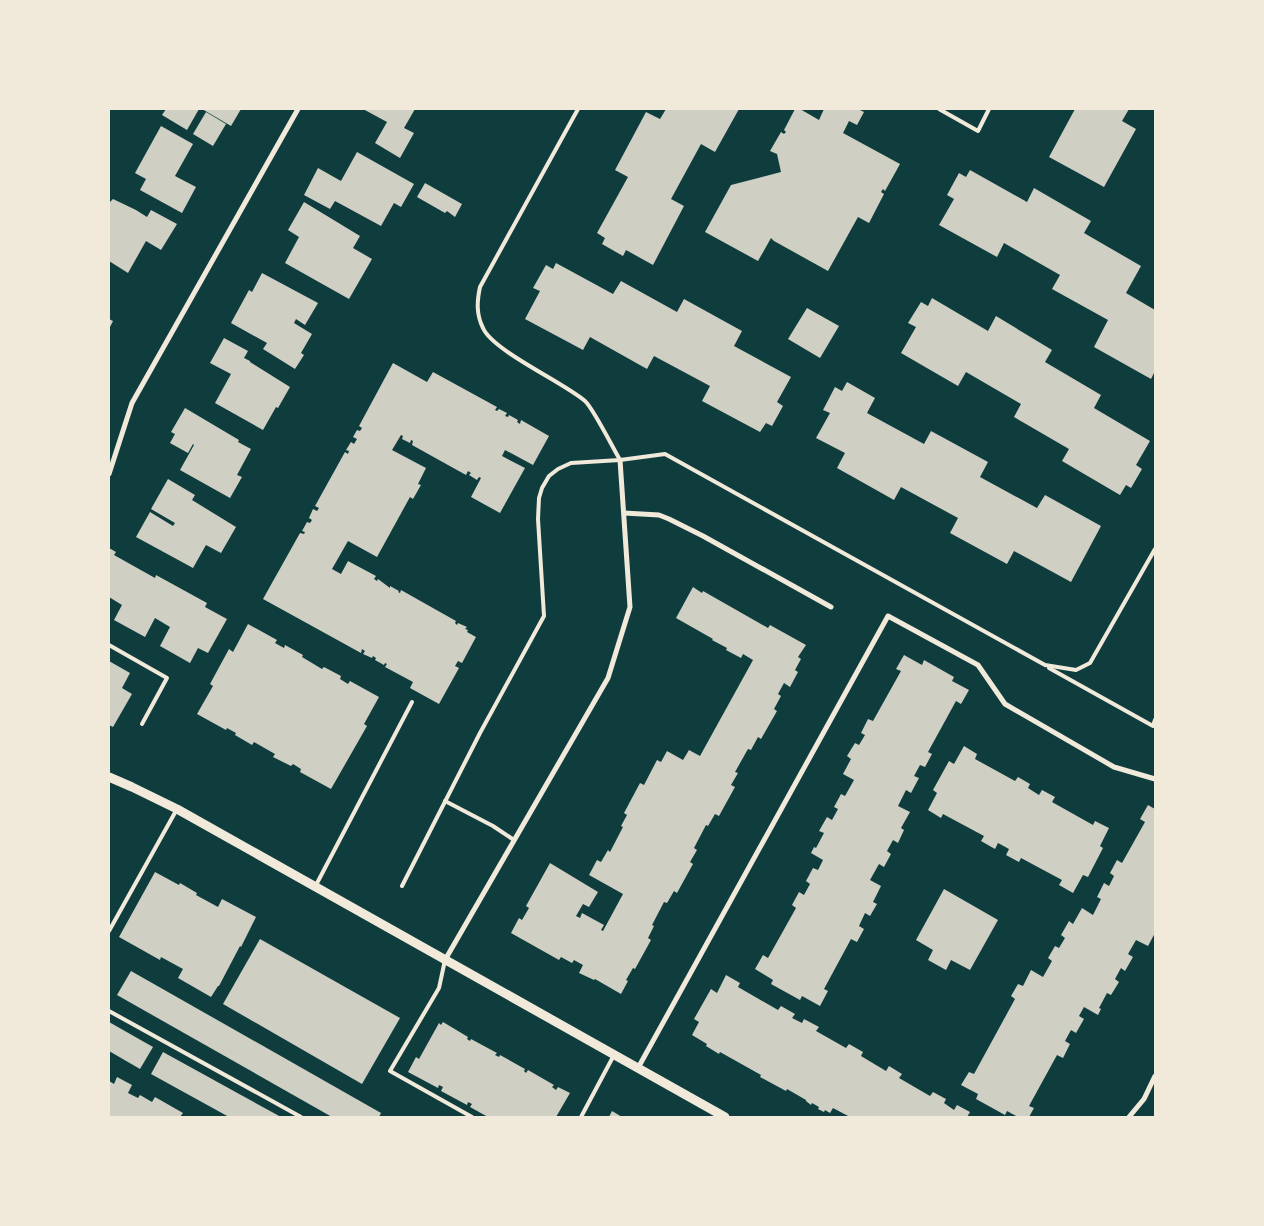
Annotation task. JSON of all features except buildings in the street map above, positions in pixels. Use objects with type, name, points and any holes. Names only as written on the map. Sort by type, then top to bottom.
[{"type":"street","points":[[109,474],[132,402],[298,109]]},
{"type":"street","points":[[445,960],[608,678],[630,607],[620,460]]},
{"type":"street","points":[[624,514],[659,515],[703,536],[830,607]]},
{"type":"street","points":[[638,1068],[888,616],[978,665],[1006,704],[1114,767],[1155,779]]},
{"type":"street","points":[[109,777],[141,790],[177,809],[725,1117]]},
{"type":"street","points":[[1129,1117],[1144,1099],[1155,1076]]},
{"type":"lane","points":[[578,109],[480,287],[478,314],[483,330],[498,345],[587,402],[620,460]]},
{"type":"lane","points":[[938,109],[978,131],[989,109]]},
{"type":"lane","points":[[402,886],[480,733],[544,616],[538,519],[539,498],[549,476],[571,463],[620,460],[664,454],[1153,726],[1155,720]]},
{"type":"lane","points":[[1045,665],[1076,670],[1090,663],[1155,551]]},
{"type":"lane","points":[[109,645],[167,678],[142,724]]},
{"type":"lane","points":[[315,887],[412,702]]},
{"type":"lane","points":[[445,802],[493,826],[514,840]]},
{"type":"lane","points":[[109,931],[177,809]]},
{"type":"lane","points":[[445,960],[439,988],[390,1071],[472,1117]]},
{"type":"lane","points":[[109,1011],[301,1117]]},
{"type":"lane","points":[[581,1117],[614,1055]]}]
